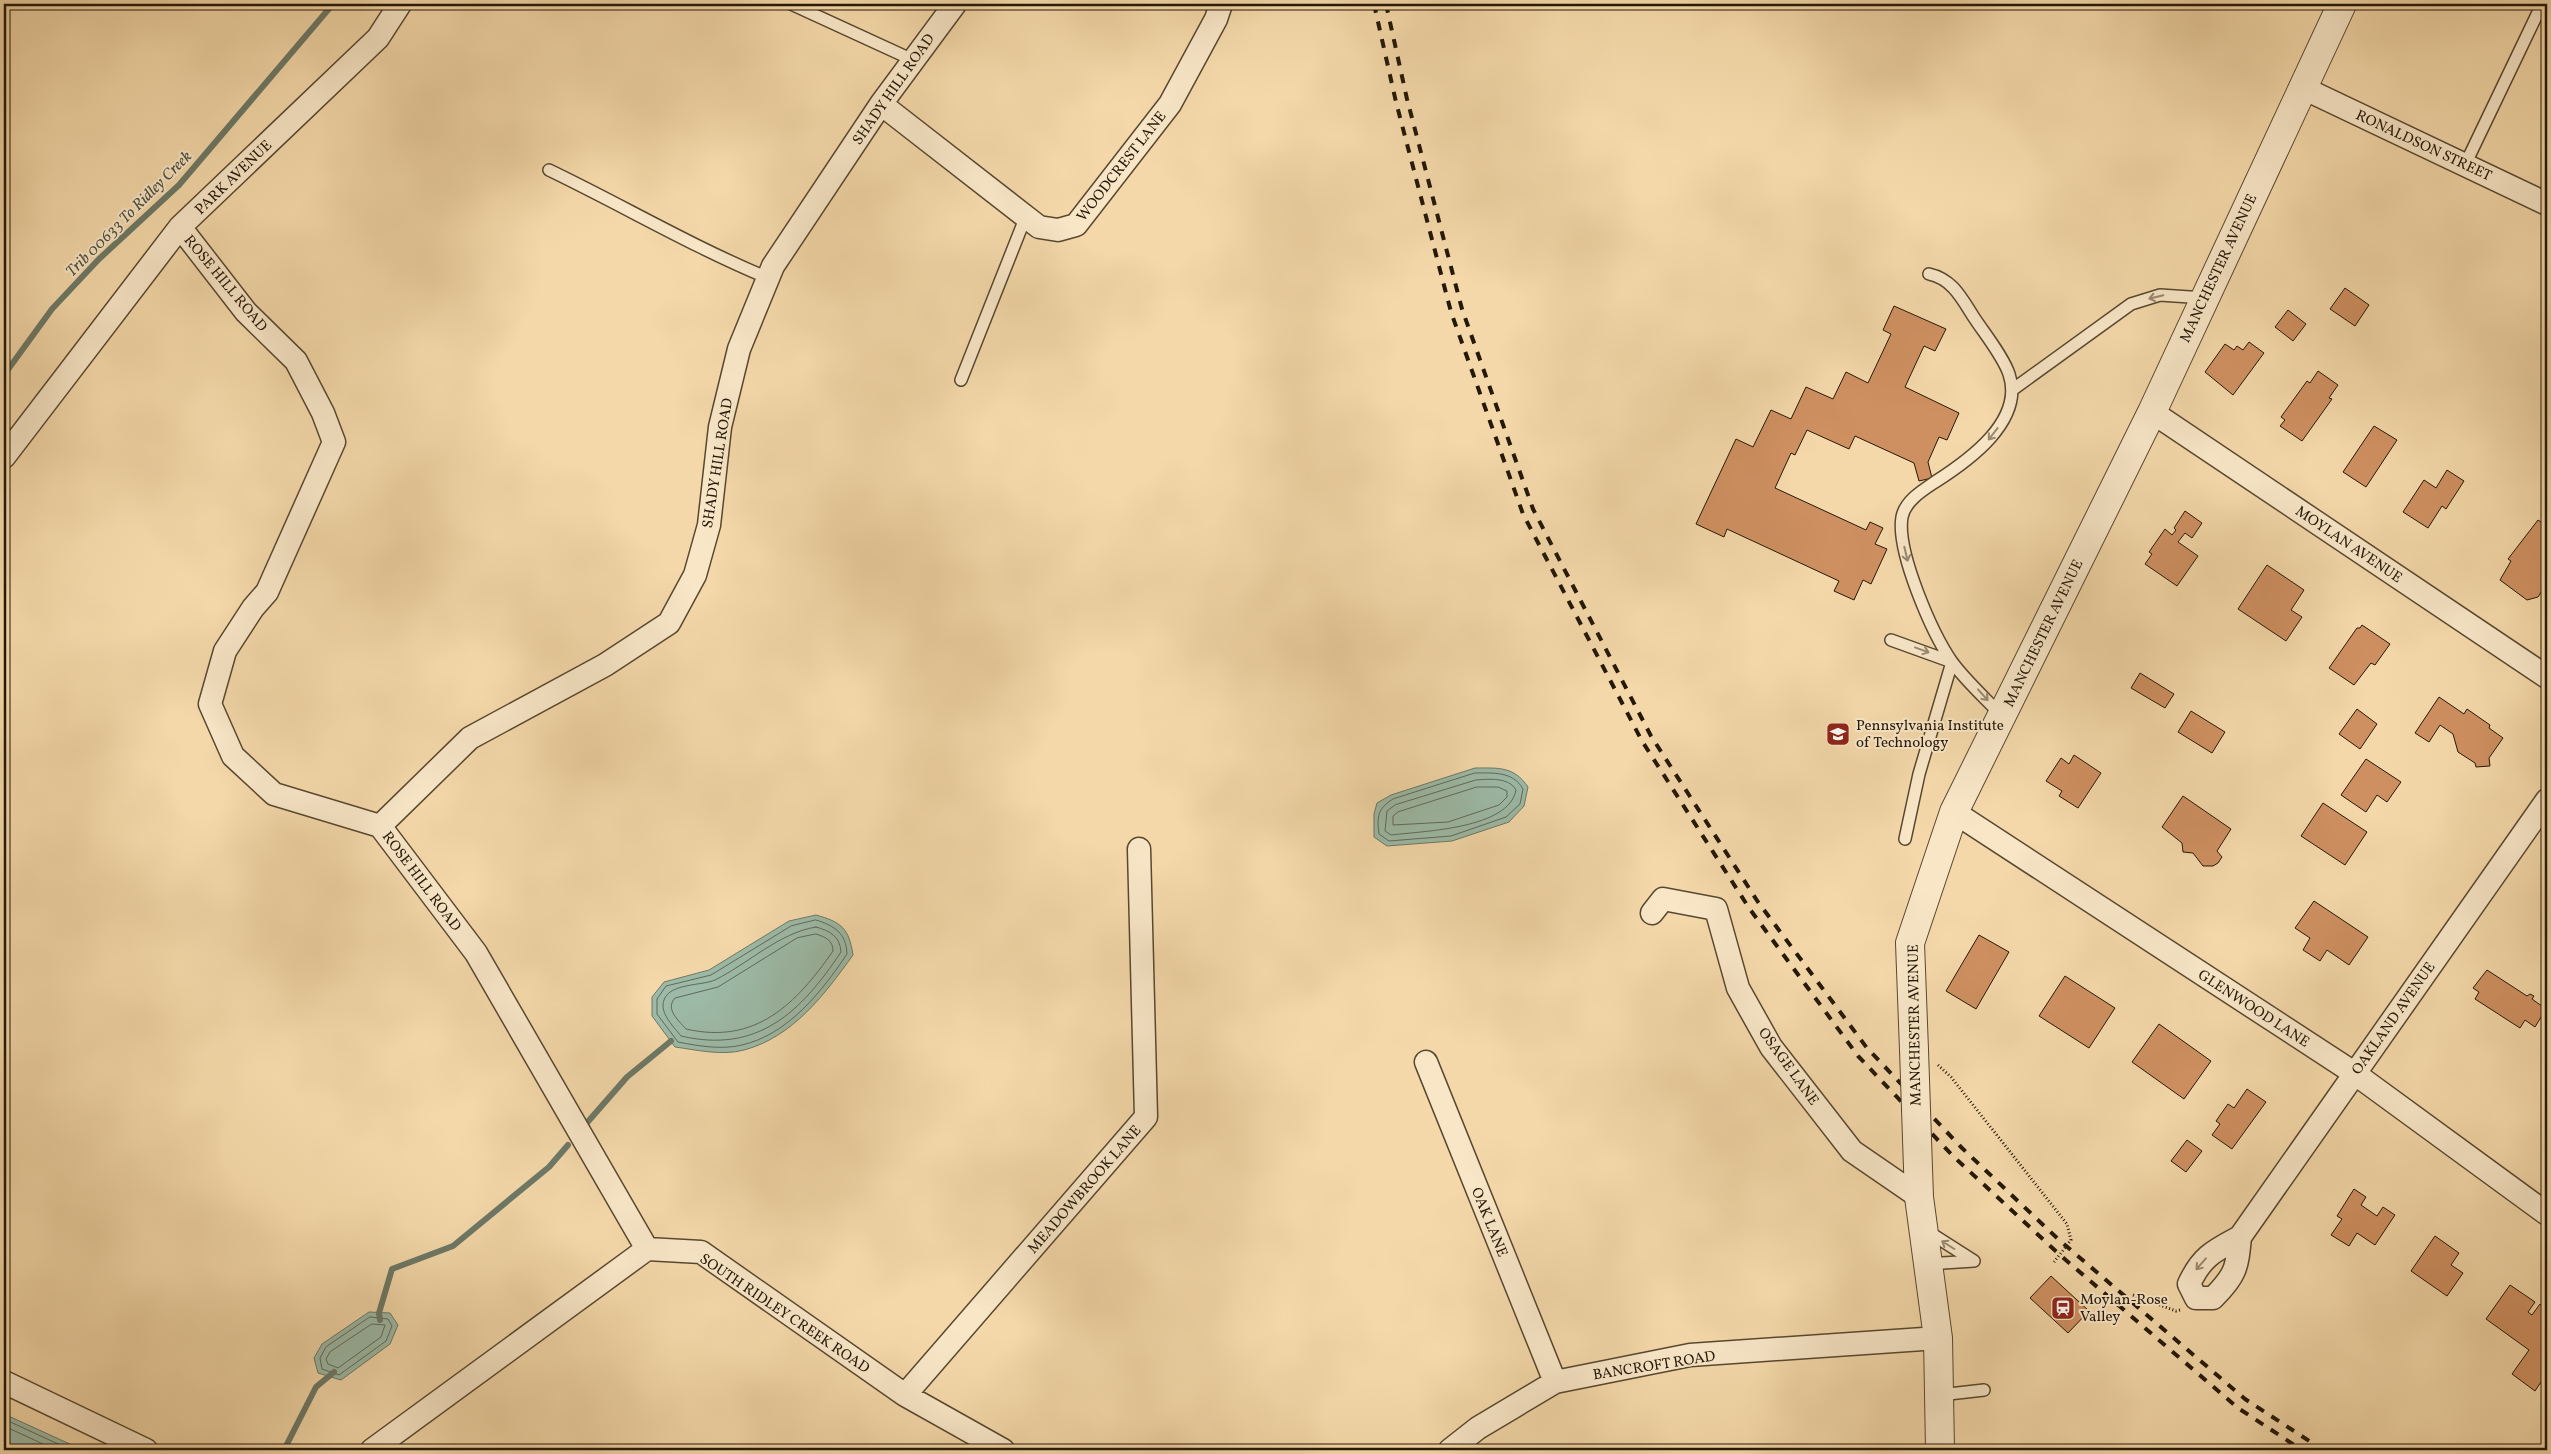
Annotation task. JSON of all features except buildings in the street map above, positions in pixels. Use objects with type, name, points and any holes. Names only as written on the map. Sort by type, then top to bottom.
[{"type":"street","name":"PARK AVENUE","points":[[4,456],[180,227],[378,38],[400,4]]},
{"type":"street","name":"SHADY HILL ROAD","points":[[380,826],[470,738],[605,665],[670,623],[695,575],[708,525],[720,426],[738,349],[773,266],[881,104],[955,4]]},
{"type":"street","name":"WOODCREST LANE","points":[[881,104],[1039,227],[1058,230],[1076,225],[1170,104],[1216,19],[1221,4]]},
{"type":"street","name":"MANCHESTER AVENUE","points":[[1940,1450],[1938,1338],[1918,1197],[1917,1139],[1923,1055],[1910,943],[1954,812],[2152,412],[2342,4]]},
{"type":"street","name":"RONALDSON STREET","points":[[2302,87],[2547,204]]},
{"type":"street","name":"ROSE HILL ROAD","points":[[180,227],[246,312],[296,361],[323,413],[334,442],[268,592],[252,608],[225,651],[210,704],[233,756],[274,794],[380,826],[476,953],[647,1249]]},
{"type":"street","name":"MOYLAN AVENUE","points":[[2152,412],[2547,677]]},
{"type":"street","name":"OAKLAND AVENUE","points":[[2240,1237],[2237,1266],[2227,1284],[2213,1298],[2196,1298],[2189,1284],[2197,1266],[2214,1250],[2240,1237],[2547,800]]},
{"type":"street","name":"GLENWOOD LANE","points":[[1954,812],[2354,1073],[2547,1214]]},
{"type":"street","name":"MEADOWBROOK LANE","points":[[905,1395],[1146,1117],[1139,849]]},
{"type":"street","name":"OSAGE LANE","points":[[1652,913],[1663,899],[1716,909],[1738,988],[1771,1046],[1852,1151],[1918,1197]]},
{"type":"street","name":"OAK LANE","points":[[1426,1062],[1555,1382]]},
{"type":"street","name":"SOUTH RIDLEY CREEK ROAD","points":[[647,1249],[701,1252],[905,1395],[1003,1450]]},
{"type":"street","points":[[372,1450],[647,1249]]},
{"type":"street","name":"BANCROFT ROAD","points":[[1450,1450],[1478,1428],[1555,1382],[1690,1356],[1938,1338]]},
{"type":"street","points":[[4,1382],[146,1450]]},
{"type":"lane","points":[[791,4],[913,60]]},
{"type":"lane","points":[[2465,164],[2542,4]]},
{"type":"lane","points":[[548,170],[612,200],[716,256],[768,278]]},
{"type":"lane","points":[[961,380],[1026,216]]},
{"type":"lane","points":[[1929,274],[1941,276],[1957,290],[2009,374],[2012,390],[2003,419],[1988,440],[1956,469],[1918,493],[1908,505],[1902,516],[1902,536],[1912,577],[1935,631],[1952,662],[2002,716]]},
{"type":"lane","points":[[2012,390],[2131,304],[2160,294],[2205,298]]},
{"type":"lane","points":[[1891,640],[1952,662]]},
{"type":"lane","points":[[1905,839],[1918,774],[1952,662]]},
{"type":"lane","points":[[1922,1229],[1974,1261],[1927,1264]]},
{"type":"lane","points":[[1940,1395],[1984,1390]]},
{"type":"path","points":[[1923,1055],[1951,1077],[2067,1224],[2071,1240],[2054,1262]]},
{"type":"path","points":[[2133,1295],[2176,1311],[2190,1307],[2196,1298]]},
{"type":"water","points":[[1475,768],[1498,768],[1511,772],[1523,780],[1528,787],[1524,806],[1509,822],[1452,841],[1387,846],[1374,837],[1374,814],[1377,803],[1391,795]]},
{"type":"water","points":[[816,915],[832,920],[846,932],[853,955],[819,999],[793,1025],[762,1044],[736,1052],[701,1051],[675,1047],[652,1016],[652,997],[664,982],[709,970],[789,921]]},
{"type":"water","points":[[369,1312],[390,1313],[398,1325],[390,1344],[341,1380],[318,1373],[314,1358],[322,1344]]},
{"type":"water","points":[[4,1414],[83,1450],[4,1450]]},
{"type":"waterway","name":"Trib 00633 To Ridley Creek","points":[[4,375],[52,309],[99,259],[179,185],[333,4]]},
{"type":"waterway","points":[[585,1125],[627,1077],[671,1041]]},
{"type":"waterway","points":[[380,1320],[379,1313],[392,1269],[453,1246],[549,1167],[568,1145]]},
{"type":"waterway","points":[[284,1450],[316,1387],[334,1372]]},
{"type":"railway","points":[[1374,4],[1396,102],[1451,312],[1523,514],[1642,741],[1749,908],[1858,1056],[1954,1157],[2060,1255],[2238,1408],[2302,1450]]},
{"type":"railway","points":[[1386,4],[1407,99],[1462,309],[1533,509],[1651,736],[1758,902],[1867,1048],[1962,1148],[2058,1239],[2245,1399],[2323,1450]]},
{"type":"place","name":"Pennsylvania Institute of Technology","points":[[1838,734]]},
{"type":"place","name":"Moylan-Rose Valley","points":[[2063,1308]]}]
